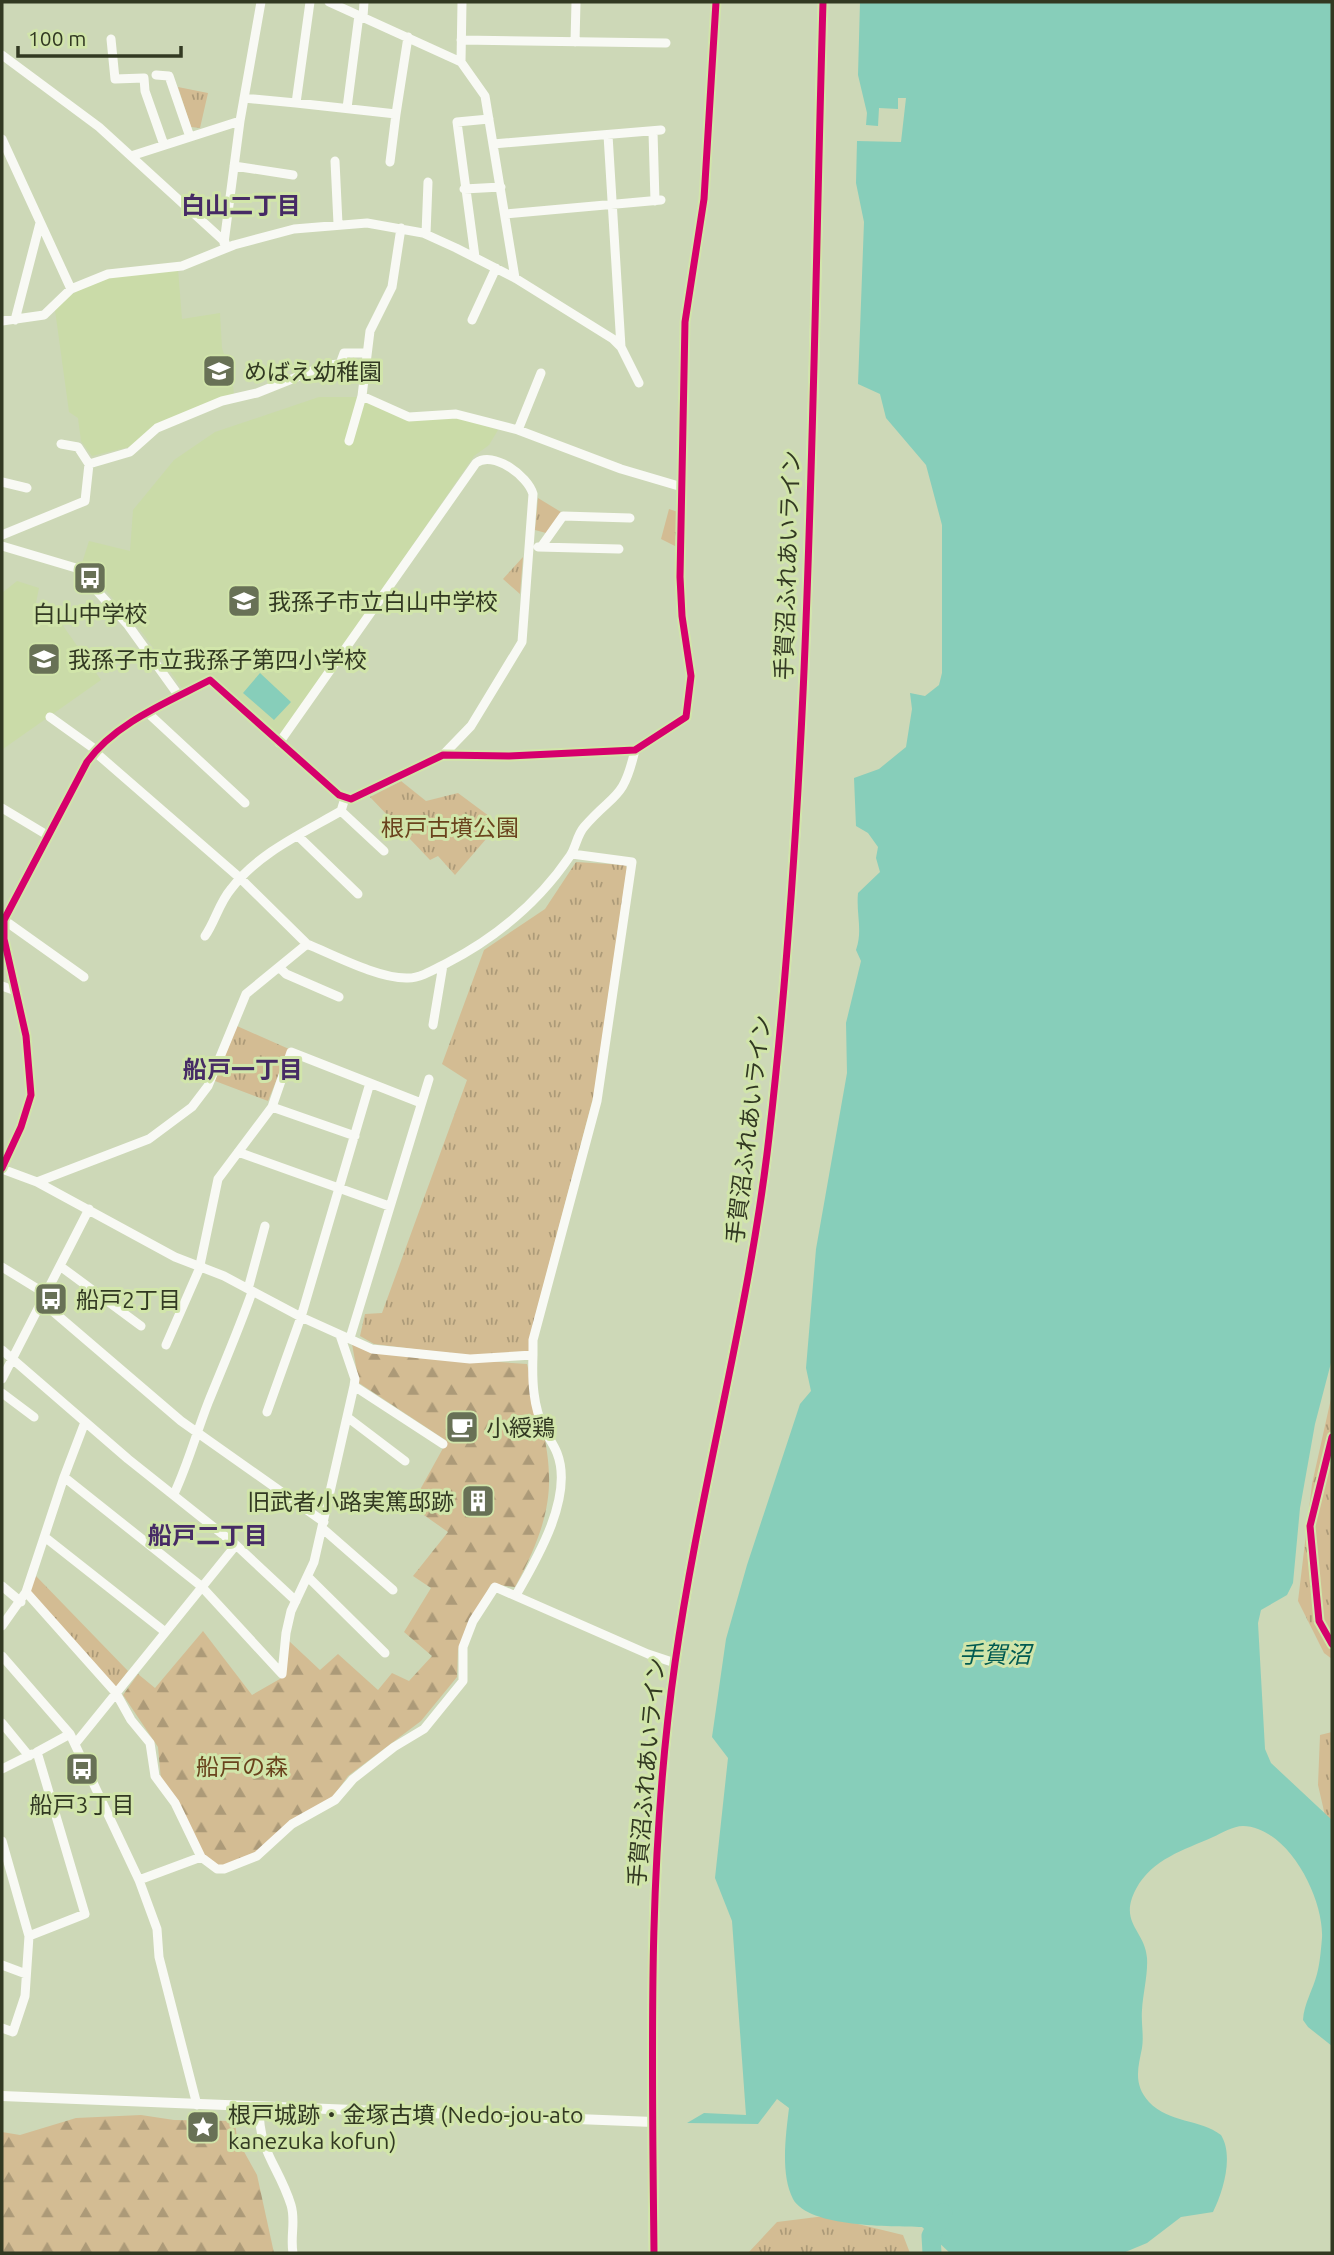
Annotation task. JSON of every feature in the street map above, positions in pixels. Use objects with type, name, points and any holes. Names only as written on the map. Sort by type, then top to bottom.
[{"type":"street","points":[[224,245],[240,121],[261,2]]},
{"type":"street","points":[[296,103],[310,2]]},
{"type":"street","points":[[328,2],[461,62],[485,96],[515,278]]},
{"type":"street","points":[[347,108],[364,2]]},
{"type":"street","points":[[461,62],[462,2]]},
{"type":"street","points":[[575,42],[576,2]]},
{"type":"street","points":[[443,755],[509,756],[635,750],[688,714],[691,676],[682,616],[680,577],[685,322],[704,199],[716,2]]},
{"type":"street","name":"手賀沼ふれあいライン","points":[[654,2253],[651,2003],[654,1875],[675,1663],[699,1516],[747,1285],[769,1143],[790,935],[800,765],[823,2]]},
{"type":"street","points":[[390,162],[408,37]]},
{"type":"street","points":[[111,39],[115,79],[144,78],[145,91],[164,145]]},
{"type":"street","points":[[461,40],[666,43]]},
{"type":"street","points":[[2,55],[99,127],[224,245]]},
{"type":"street","points":[[156,75],[169,75],[190,137]]},
{"type":"street","points":[[244,98],[396,114]]},
{"type":"street","points":[[475,257],[457,122],[489,119]]},
{"type":"street","points":[[131,156],[240,121]]},
{"type":"street","points":[[493,144],[657,131],[658,200],[505,214]]},
{"type":"street","points":[[608,135],[621,347],[639,383]]},
{"type":"street","points":[[2,139],[71,289]]},
{"type":"street","points":[[335,160],[338,224]]},
{"type":"street","points":[[234,166],[293,175]]},
{"type":"street","points":[[426,234],[428,182]]},
{"type":"street","points":[[464,189],[500,187]]},
{"type":"street","points":[[15,320],[40,223]]},
{"type":"street","points":[[2,321],[44,315],[71,289],[108,274],[182,265],[224,245],[294,229],[367,223],[426,234],[475,257],[515,278],[621,347]]},
{"type":"street","points":[[349,441],[362,396],[365,352],[370,331],[392,287],[401,228]]},
{"type":"street","points":[[472,320],[496,268]]},
{"type":"street","points":[[89,464],[130,452],[157,428],[189,414],[222,401],[257,393],[319,367],[340,364],[344,353],[365,352]]},
{"type":"street","points":[[518,430],[541,373]]},
{"type":"street","points":[[362,396],[409,417],[456,414],[518,430],[621,469],[681,487]]},
{"type":"street","points":[[2,536],[86,501],[89,464],[78,447],[61,444]]},
{"type":"street","points":[[279,743],[479,460],[494,458],[531,488],[522,642],[471,726],[443,755],[356,798],[345,798],[279,743],[210,680],[121,730],[96,751],[4,914],[4,939],[26,1036],[31,1095],[21,1127],[2,1169],[37,1182],[175,1257],[200,1265],[301,1317],[372,1349],[470,1359],[533,1355]]},
{"type":"street","points":[[2,482],[27,488]]},
{"type":"street","points":[[541,547],[563,516],[630,518]]},
{"type":"street","points":[[2,546],[76,568],[128,625],[179,696]]},
{"type":"street","points":[[529,547],[620,549]]},
{"type":"street","points":[[149,715],[245,803]]},
{"type":"street","points":[[50,718],[96,751],[240,878],[307,944],[399,977],[420,975],[443,965],[489,941],[511,924],[572,854],[583,827],[624,787],[635,750]]},
{"type":"street","points":[[205,936],[225,896],[240,878],[262,858],[341,811],[345,798]]},
{"type":"street","points":[[2,808],[47,835]]},
{"type":"street","points":[[341,811],[384,851]]},
{"type":"street","points":[[298,836],[358,894]]},
{"type":"street","points":[[516,1595],[542,1550],[558,1499],[560,1475],[557,1452],[538,1416],[532,1386],[533,1340],[578,1182],[597,1101],[632,862],[572,854]]},
{"type":"street","points":[[4,914],[84,977]]},
{"type":"street","points":[[37,1182],[149,1139],[192,1107],[208,1087],[246,994],[307,944]]},
{"type":"street","points":[[433,1025],[443,965]]},
{"type":"street","points":[[279,967],[286,974],[340,997]]},
{"type":"street","points":[[2,986],[16,991]]},
{"type":"street","points":[[166,1345],[200,1265],[218,1179],[272,1107],[291,1052],[421,1103]]},
{"type":"street","points":[[64,1477],[201,1586],[282,1674],[286,1633],[296,1601],[308,1577],[323,1525],[354,1387],[355,1379],[345,1337],[429,1079]]},
{"type":"street","points":[[267,1412],[301,1317],[370,1083]]},
{"type":"street","points":[[272,1107],[355,1136]]},
{"type":"street","points":[[238,1152],[389,1206]]},
{"type":"street","points":[[2,1379],[89,1209]]},
{"type":"street","points":[[174,1494],[250,1291],[265,1226]]},
{"type":"street","points":[[60,1266],[141,1326]]},
{"type":"street","points":[[2,1267],[44,1298],[151,1397],[323,1525],[393,1590]]},
{"type":"street","points":[[2,1350],[85,1422],[236,1545],[296,1601]]},
{"type":"street","points":[[354,1387],[443,1444]]},
{"type":"street","points":[[2,1393],[34,1417]]},
{"type":"street","points":[[347,1417],[405,1461]]},
{"type":"street","points":[[2,1626],[26,1592],[85,1422]]},
{"type":"street","points":[[46,1538],[164,1631]]},
{"type":"street","points":[[75,1744],[236,1545]]},
{"type":"street","points":[[308,1577],[385,1653]]},
{"type":"street","points":[[2,1586],[21,1602]]},
{"type":"street","points":[[26,1592],[116,1693],[150,1743],[155,1776],[175,1802],[201,1857],[217,1869],[224,1869],[257,1856],[292,1824],[335,1800],[353,1779],[394,1747],[424,1730],[463,1681],[463,1647],[487,1595],[495,1587],[648,1654],[675,1663]]},
{"type":"street","points":[[2,1656],[70,1734],[139,1880],[157,1929],[159,1957],[197,2105]]},
{"type":"street","points":[[2,1723],[33,1754],[85,1914],[29,1936]]},
{"type":"street","points":[[2,1769],[70,1734]]},
{"type":"street","points":[[2,1841],[29,1936],[25,1996],[13,2032],[2,2028]]},
{"type":"street","points":[[139,1880],[201,1857]]},
{"type":"street","points":[[2,1965],[26,1974]]},
{"type":"street","points":[[2,2096],[653,2122]]},
{"type":"street","points":[[259,2107],[262,2143],[288,2196],[294,2217],[293,2253]]},
{"type":"shaded area","points":[[178,269],[182,319],[220,313],[222,348],[224,354],[229,356],[234,394],[220,398],[129,447],[92,456],[81,441],[78,418],[69,412],[55,310],[67,297],[99,279]]},
{"type":"shaded area","name":"我孫子市立白山中学校","points":[[319,397],[356,397],[411,421],[456,417],[498,430],[489,445],[474,456],[279,739],[209,676],[182,688],[144,635],[82,563],[89,541],[130,551],[133,510],[174,460],[215,432]]},
{"type":"shaded area","name":"我孫子市立我孫子第四小学校","points":[[17,581],[39,588],[36,603],[52,610],[101,680],[3,749],[2,593]]},
{"type":"green space","points":[[178,87],[208,93],[200,128],[191,127]]},
{"type":"green space","points":[[538,498],[561,512],[546,533],[535,530]]},
{"type":"green space","points":[[669,509],[678,512],[677,547],[661,539]]},
{"type":"green space","points":[[523,557],[520,594],[503,579]]},
{"type":"green space","name":"根戸古墳公園","points":[[401,781],[426,801],[458,793],[493,819],[493,831],[455,875],[438,856],[430,860],[370,797]]},
{"type":"green space","points":[[576,862],[625,865],[627,868],[594,1094],[529,1340],[529,1351],[470,1356],[374,1344],[360,1336],[365,1314],[382,1313],[467,1080],[442,1064],[484,950],[545,909]]},
{"type":"green space","points":[[237,1026],[289,1049],[268,1101],[215,1081]]},
{"type":"green space","name":"船戸の森","points":[[352,1344],[371,1353],[527,1364],[547,1453],[548,1501],[542,1526],[515,1587],[491,1584],[458,1649],[457,1677],[421,1721],[348,1776],[332,1798],[256,1853],[228,1865],[216,1865],[202,1854],[161,1780],[158,1747],[123,1695],[138,1674],[155,1688],[203,1631],[252,1695],[285,1676],[289,1641],[320,1670],[338,1654],[378,1690],[392,1673],[409,1681],[432,1656],[404,1632],[431,1588],[413,1576],[448,1532],[411,1506],[447,1441],[359,1383]]},
{"type":"green space","points":[[1332,1394],[1332,1659],[1324,1653],[1298,1601],[1312,1484]]},
{"type":"green space","points":[[36,1576],[128,1671],[115,1688],[29,1591]]},
{"type":"green space","points":[[1332,1732],[1332,1846],[1318,1785],[1320,1735]]},
{"type":"green space","points":[[141,2115],[174,2120],[235,2121],[237,2139],[257,2175],[274,2253],[2,2253],[2,2132],[20,2135],[76,2118]]},
{"type":"green space","points":[[825,2216],[903,2235],[910,2253],[748,2253],[777,2222]]},
{"type":"water","name":"手賀沼","points":[[860,2],[1332,2],[1332,1359],[1315,1424],[1300,1508],[1293,1583],[1287,1595],[1261,1610],[1258,1623],[1265,1749],[1271,1763],[1332,1820],[1332,2046],[1303,2020],[1319,1965],[1322,1938],[1317,1904],[1300,1867],[1275,1838],[1259,1829],[1239,1826],[1180,1851],[1151,1870],[1136,1889],[1130,1910],[1147,1958],[1139,2082],[1144,2095],[1157,2109],[1221,2135],[1227,2163],[1213,2212],[1181,2217],[1147,2243],[1123,2253],[950,2253],[922,2227],[852,2224],[816,2215],[802,2208],[793,2199],[789,2189],[785,2154],[789,2108],[777,2099],[758,2124],[687,2123],[704,2113],[746,2115],[732,1921],[715,1878],[728,1758],[712,1737],[726,1639],[747,1565],[800,1404],[811,1391],[806,1368],[816,1249],[847,1073],[846,1023],[861,961],[856,950],[859,936],[858,893],[880,872],[876,858],[878,847],[868,833],[856,826],[854,778],[879,769],[906,747],[912,709],[910,693],[925,696],[939,685],[942,673],[942,525],[926,465],[886,418],[880,394],[858,384],[864,222],[856,183],[857,141],[901,142],[906,98],[898,98],[898,109],[879,108],[878,126],[866,125],[867,113],[858,75]]},
{"type":"water","points":[[260,673],[291,702],[274,720],[243,693]]},
{"type":"waterway","points":[[932,2253],[931,2236],[943,2213]]},
{"type":"cycle path","points":[[2,1168],[21,1127],[31,1095],[26,1036],[4,939],[4,920],[87,762],[99,748],[127,725],[210,680],[339,795],[351,799],[443,755],[509,756],[635,750],[686,717],[691,676],[682,616],[680,577],[685,322],[704,199],[716,2]]},
{"type":"cycle path","points":[[654,2253],[653,1958],[666,1737],[685,1597],[760,1203],[783,996],[794,854],[808,570],[823,2]]},
{"type":"cycle path","points":[[1332,1437],[1310,1526],[1319,1621],[1332,1644]]},
{"type":"place","name":"めばえ幼稚園","points":[[219,371]]},
{"type":"place","name":"白山中学校","points":[[90,578]]},
{"type":"place","name":"我孫子市立白山中学校","points":[[244,601]]},
{"type":"place","name":"我孫子市立我孫子第四小学校","points":[[44,659]]},
{"type":"place","name":"船戸2丁目","points":[[51,1299]]},
{"type":"place","name":"小綬鶏","points":[[462,1427]]},
{"type":"place","name":"旧武者小路実篤邸跡","points":[[478,1501]]},
{"type":"place","name":"船戸3丁目","points":[[82,1769]]},
{"type":"place","name":"根戸城跡・金塚古墳 (Nedo-jou-ato kanezuka kofun)","points":[[203,2127]]},
{"type":"district","name":"白山二丁目","points":[[241,205]]},
{"type":"district","name":"船戸一丁目","points":[[243,1069]]},
{"type":"district","name":"船戸二丁目","points":[[208,1535]]}]
